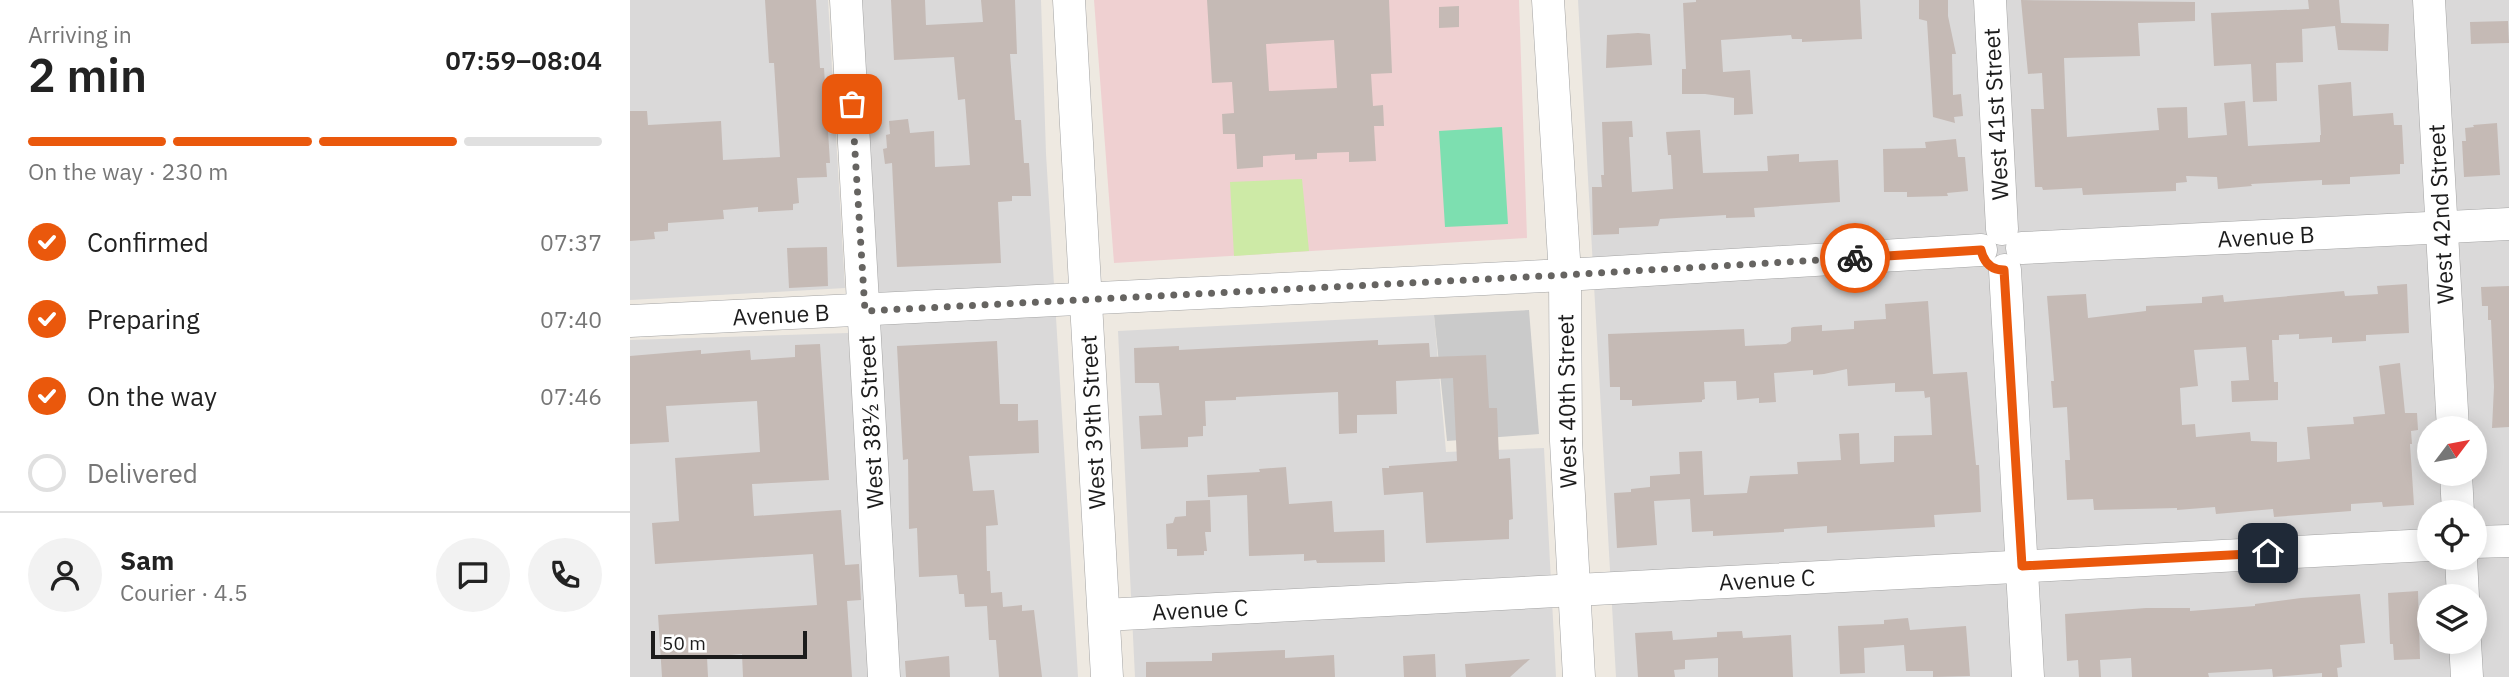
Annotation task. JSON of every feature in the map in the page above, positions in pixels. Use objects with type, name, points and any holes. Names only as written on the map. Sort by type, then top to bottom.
[{"type":"street","name":"West 38½ Street","points":[[846,0],[884,677]]},
{"type":"street","name":"West 39th Street","points":[[1069,0],[1107,677]]},
{"type":"street","name":"West 40th Street","points":[[1548,0],[1564,275],[1566,441],[1579,677]]},
{"type":"street","name":"West 41st Street","points":[[1990,0],[2028,677]]},
{"type":"street","name":"West 42nd Street","points":[[2429,0],[2452,416]]},
{"type":"street","name":"Avenue B","points":[[630,321],[1086,300],[2509,224]]},
{"type":"street","points":[[2487,542],[2509,541]]},
{"type":"street","name":"Avenue C","points":[[1104,615],[2417,546]]},
{"type":"street","points":[[2466,654],[2468,677]]},
{"type":"shaded area","points":[[630,0],[828,0],[845,288],[630,300]]},
{"type":"shaded area","points":[[861,0],[1041,0],[1046,154],[1078,677],[898,677],[889,564]]},
{"type":"shaded area","points":[[1094,0],[1519,0],[1527,238],[1114,263]]},
{"type":"shaded area","points":[[1578,0],[2509,0],[2509,677],[1616,677]]},
{"type":"shaded area","points":[[1529,310],[1539,434],[1447,441],[1434,315]]},
{"type":"shaded area","points":[[1434,315],[1446,452],[1544,448],[1556,677],[1135,677],[1118,331]]},
{"type":"shaded area","points":[[848,333],[869,677],[630,677],[630,340]]},
{"type":"green space","points":[[1502,127],[1508,224],[1445,227],[1439,131]]},
{"type":"green space","points":[[1302,179],[1309,251],[1234,256],[1230,182]]},
{"type":"building","points":[[765,0],[816,0],[820,68],[824,68],[830,163],[826,163],[827,177],[797,178],[799,203],[793,204],[793,210],[758,212],[758,207],[723,210],[724,219],[668,223],[668,231],[654,232],[655,239],[630,241],[630,111],[647,111],[648,125],[721,121],[723,160],[780,157],[774,63],[769,63]]},
{"type":"building","points":[[891,0],[925,0],[926,25],[983,22],[981,0],[1015,0],[1017,54],[1010,54],[1015,120],[1021,120],[1024,163],[1029,163],[1031,196],[1012,196],[1012,201],[998,202],[1001,263],[897,267],[892,163],[885,164],[883,149],[887,148],[886,135],[890,134],[889,121],[908,119],[910,133],[934,131],[935,167],[970,165],[965,99],[958,100],[954,57],[894,60]]},
{"type":"building","points":[[1207,0],[1389,0],[1392,73],[1371,74],[1373,106],[1383,105],[1384,126],[1374,126],[1376,161],[1349,162],[1349,152],[1317,153],[1317,159],[1295,160],[1295,154],[1263,156],[1263,167],[1237,169],[1235,134],[1223,134],[1222,114],[1234,113],[1232,82],[1212,83]],"holes":[[[1334,40],[1337,88],[1269,91],[1266,44]]]},
{"type":"building","points":[[1696,0],[1860,0],[1862,39],[1802,42],[1802,39],[1792,39],[1791,35],[1721,40],[1723,72],[1750,70],[1753,114],[1734,115],[1734,98],[1682,94],[1682,69],[1686,69],[1683,3]]},
{"type":"building","points":[[1919,0],[1948,0],[1948,16],[1956,54],[1952,54],[1953,95],[1961,94],[1963,116],[1954,117],[1955,123],[1933,117],[1927,21],[1919,19]]},
{"type":"building","points":[[2021,0],[2195,2],[2195,21],[2138,23],[2140,56],[2064,58],[2067,137],[2159,130],[2157,108],[2187,107],[2188,138],[2227,135],[2224,103],[2245,101],[2248,146],[2320,142],[2318,85],[2351,82],[2353,116],[2393,113],[2394,125],[2402,125],[2404,164],[2400,164],[2400,174],[2350,177],[2350,184],[2322,185],[2322,180],[2251,184],[2252,186],[2218,189],[2217,177],[2186,176],[2187,182],[2176,183],[2176,191],[2083,195],[2082,188],[2043,190],[2042,187],[2035,187],[2031,109],[2044,109],[2042,73],[2028,74]]},
{"type":"building","points":[[2308,0],[2339,0],[2341,23],[2389,24],[2388,51],[2338,50],[2335,26],[2302,29],[2303,62],[2276,63],[2277,101],[2253,102],[2251,64],[2214,66],[2211,13],[2309,9]]},
{"type":"building","points":[[1459,6],[1459,27],[1439,28],[1439,7]]},
{"type":"building","points":[[2508,21],[2509,43],[2471,44],[2470,22]]},
{"type":"building","points":[[1650,34],[1652,65],[1606,68],[1607,35]]},
{"type":"building","points":[[1632,121],[1633,137],[1629,137],[1632,192],[1673,189],[1671,155],[1668,155],[1666,132],[1700,130],[1703,173],[1768,171],[1767,156],[1799,154],[1799,162],[1838,160],[1840,202],[1754,208],[1755,217],[1726,218],[1726,215],[1660,219],[1658,226],[1619,228],[1619,234],[1593,235],[1592,187],[1602,187],[1601,175],[1604,175],[1602,122]]},
{"type":"building","points":[[2497,123],[2500,175],[2464,177],[2462,141],[2466,141],[2465,128]]},
{"type":"building","points":[[1956,139],[1958,157],[1965,157],[1968,191],[1947,193],[1948,196],[1907,197],[1907,192],[1884,192],[1883,149],[1926,148],[1925,142]]},
{"type":"building","points":[[827,247],[828,286],[789,288],[787,248]]},
{"type":"building","points":[[2407,284],[2409,333],[2366,335],[2366,341],[2332,343],[2332,337],[2299,339],[2299,334],[2279,335],[2279,340],[2272,340],[2274,382],[2278,382],[2278,400],[2232,402],[2231,381],[2249,380],[2246,347],[2194,350],[2198,386],[2180,388],[2182,425],[2195,424],[2196,437],[2250,432],[2251,441],[2277,442],[2277,462],[2310,459],[2307,427],[2354,424],[2353,417],[2385,414],[2379,366],[2400,363],[2405,413],[2417,413],[2417,430],[2411,431],[2410,444],[2414,505],[2383,507],[2382,502],[2351,504],[2351,511],[2274,517],[2273,509],[2216,514],[2215,507],[2094,510],[2093,499],[2067,500],[2065,460],[2070,460],[2067,407],[2053,408],[2051,381],[2054,381],[2047,296],[2086,294],[2088,318],[2146,311],[2146,306],[2202,303],[2202,297],[2223,295],[2224,302],[2344,291],[2345,296],[2378,294],[2377,286]]},
{"type":"building","points":[[2509,286],[2509,427],[2492,428],[2494,387],[2491,320],[2488,320],[2488,306],[2482,306],[2481,287]]},
{"type":"building","points":[[1928,301],[1933,374],[1967,372],[1976,465],[1979,465],[1981,512],[1934,515],[1935,527],[1827,533],[1827,526],[1784,529],[1784,532],[1713,536],[1713,531],[1692,532],[1690,499],[1654,501],[1657,545],[1617,548],[1614,493],[1650,487],[1650,476],[1680,474],[1679,452],[1702,451],[1704,495],[1747,493],[1750,476],[1798,474],[1797,462],[1841,460],[1839,434],[1859,433],[1860,464],[1894,462],[1894,436],[1932,435],[1930,397],[1925,398],[1924,391],[1895,392],[1895,383],[1848,386],[1847,369],[1813,375],[1813,370],[1774,373],[1776,402],[1759,403],[1759,398],[1737,400],[1736,381],[1704,382],[1705,399],[1702,402],[1632,406],[1632,400],[1620,400],[1620,387],[1610,387],[1608,334],[1744,329],[1745,346],[1786,344],[1791,341],[1793,327],[1822,325],[1822,331],[1854,329],[1854,321],[1886,319],[1885,304]]},
{"type":"building","points":[[1378,340],[1378,345],[1429,343],[1430,357],[1486,355],[1489,408],[1497,408],[1499,459],[1510,458],[1513,519],[1509,520],[1509,539],[1426,543],[1423,492],[1384,495],[1382,468],[1457,461],[1453,378],[1396,381],[1397,414],[1357,415],[1357,433],[1339,434],[1338,392],[1205,401],[1206,426],[1203,426],[1203,436],[1188,437],[1188,447],[1141,449],[1139,416],[1162,415],[1159,383],[1135,383],[1134,348],[1179,346],[1179,350]]},
{"type":"building","points":[[997,341],[1000,404],[1018,404],[1018,421],[1038,420],[1039,453],[969,456],[973,491],[994,490],[998,525],[986,526],[987,571],[990,571],[991,593],[1002,592],[1003,607],[1022,605],[1022,611],[1034,610],[1042,677],[999,677],[996,640],[989,640],[987,606],[965,607],[964,594],[959,594],[957,575],[919,577],[917,528],[909,529],[908,459],[903,460],[897,346]]},
{"type":"building","points":[[820,344],[829,480],[752,484],[754,516],[841,510],[845,565],[859,564],[861,600],[847,601],[852,677],[743,677],[742,654],[707,657],[708,677],[662,677],[658,615],[817,605],[813,554],[655,564],[652,523],[679,521],[675,458],[760,452],[757,401],[666,406],[669,442],[630,444],[630,356],[701,350],[701,354],[750,350],[751,360],[795,357],[795,345]]},
{"type":"building","points":[[1286,467],[1289,504],[1332,501],[1334,532],[1384,530],[1385,562],[1317,563],[1316,560],[1304,561],[1304,554],[1249,556],[1247,495],[1208,497],[1207,475],[1260,472],[1259,469]]},
{"type":"building","points":[[1210,500],[1211,532],[1205,532],[1207,551],[1204,551],[1204,555],[1177,556],[1177,549],[1167,549],[1166,524],[1173,523],[1175,517],[1186,516],[1186,501]]},
{"type":"building","points":[[2417,591],[2417,654],[2420,654],[2420,659],[2394,660],[2393,644],[2390,644],[2388,593]]},
{"type":"building","points":[[2360,594],[2365,643],[2340,645],[2342,667],[2337,668],[2338,677],[2322,677],[2322,673],[2273,677],[2272,669],[2208,673],[2209,677],[2132,677],[2131,658],[2100,660],[2101,677],[2079,677],[2078,660],[2067,661],[2065,614],[2146,608],[2190,608],[2190,611]]},
{"type":"building","points":[[1908,618],[1910,630],[1966,626],[1970,676],[1933,677],[1933,671],[1906,671],[1904,645],[1864,648],[1865,673],[1840,674],[1838,626],[1884,624],[1884,620]]},
{"type":"building","points":[[1672,631],[1673,640],[1717,637],[1717,632],[1742,631],[1743,638],[1791,635],[1793,677],[1718,677],[1718,658],[1685,660],[1685,669],[1674,670],[1675,677],[1638,677],[1635,633]]},
{"type":"building","points":[[1285,650],[1285,658],[1334,655],[1335,677],[1146,677],[1146,662],[1212,661],[1212,653]]},
{"type":"building","points":[[1435,654],[1436,677],[1404,677],[1403,656]]},
{"type":"building","points":[[949,656],[950,677],[906,677],[905,661]]},
{"type":"building","points":[[1530,659],[1510,677],[1466,677],[1465,664]]},
{"type":"way so far","points":[[852,104],[865,311],[1855,258]]},
{"type":"route","points":[[1855,258],[1981,250],[1986,262],[1998,270],[2004,270],[2022,566],[2268,553]]}]
